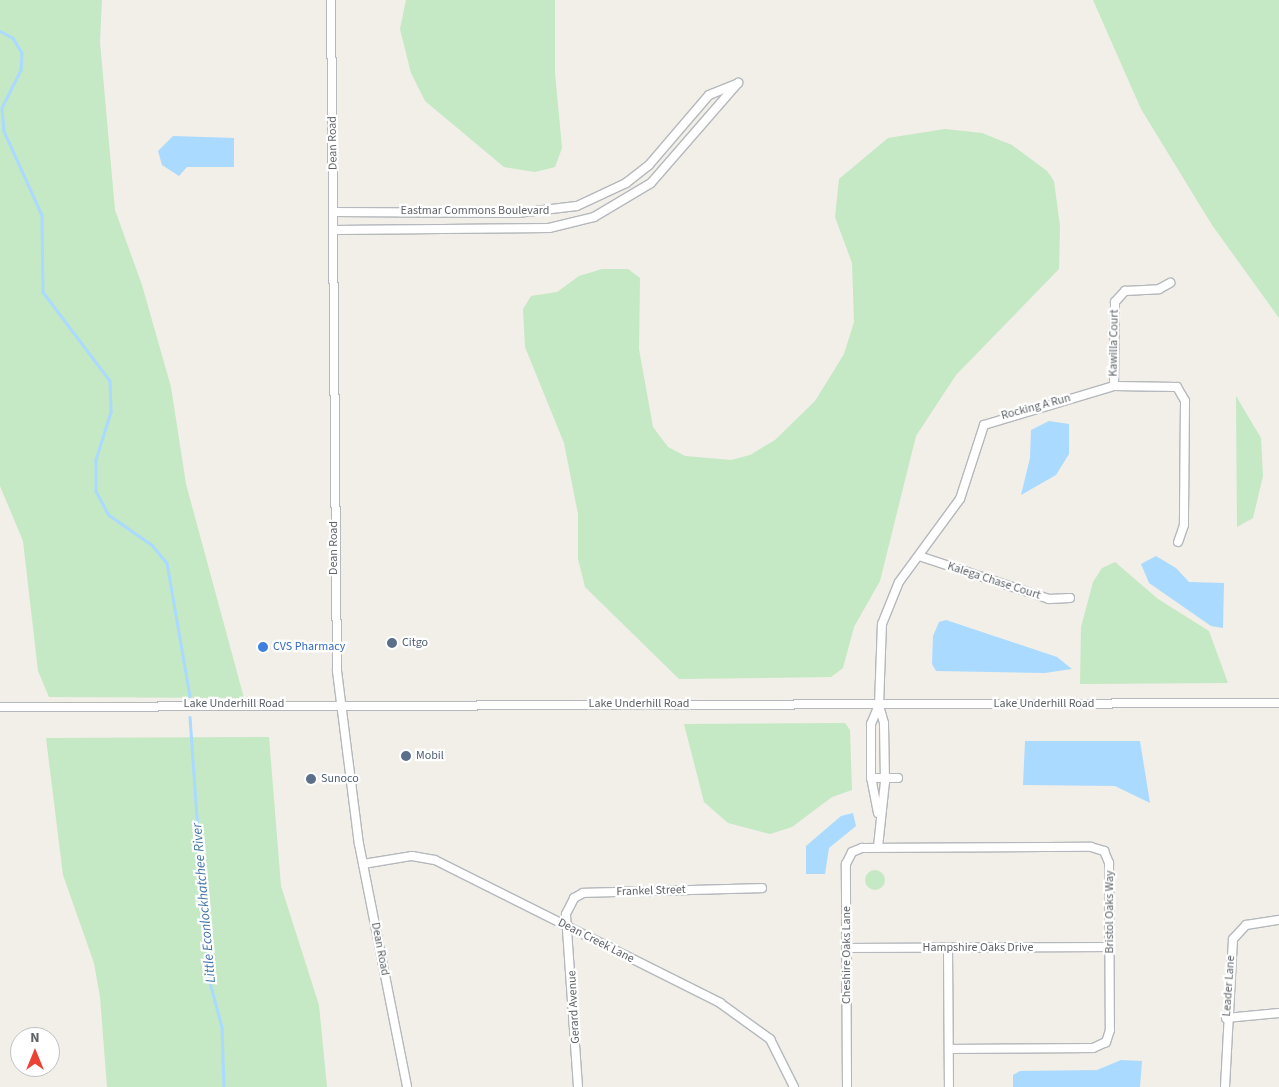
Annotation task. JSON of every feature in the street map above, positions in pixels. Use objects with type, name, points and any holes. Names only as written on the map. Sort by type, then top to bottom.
[{"type":"street","name":"Dean Road","points":[[332,1],[334,599],[340,704],[363,864],[407,1087]]},
{"type":"street","name":"Eastmar Commons Boulevard","points":[[333,212],[518,213],[576,206],[626,183],[648,165],[709,94],[738,83],[651,183],[594,217],[548,228],[334,230]]},
{"type":"street","name":"Kawilla Court","points":[[1114,386],[1115,302],[1125,292],[1159,289],[1170,283]]},
{"type":"street","name":"Rocking A Run","points":[[878,847],[878,816],[884,778],[884,723],[879,705],[884,616],[895,589],[960,499],[986,422],[1114,386],[1170,385],[1184,396],[1184,525],[1178,542]]},
{"type":"street","name":"Kalega Chase Court","points":[[919,556],[1049,599],[1070,598]]},
{"type":"street","name":"Lake Underhill Road","points":[[0,707],[340,704],[879,705],[1279,702]]},
{"type":"street","name":"Rocking A Run","points":[[878,816],[871,778],[871,721],[879,705]]},
{"type":"street","points":[[871,778],[898,778]]},
{"type":"street","name":"Bristol Oaks Way","points":[[878,847],[1100,848],[1109,862],[1110,1032],[1103,1045],[949,1049]]},
{"type":"street","name":"Cheshire Oaks Lane","points":[[847,1087],[847,859],[857,849],[878,847]]},
{"type":"street","name":"Dean Creek Lane","points":[[363,864],[412,856],[429,858],[747,1019],[775,1046],[794,1087]]},
{"type":"street","name":"Frankel Street","points":[[568,927],[567,908],[584,893],[762,888]]},
{"type":"street","name":"Leader Lane","points":[[1226,1087],[1226,1018],[1235,934],[1248,924],[1279,920]]},
{"type":"street","name":"Gerard Avenue","points":[[568,927],[578,1087]]},
{"type":"street","name":"Hampshire Oaks Drive","points":[[846,948],[1110,947]]},
{"type":"street","points":[[948,948],[949,1087]]},
{"type":"street","points":[[1226,1018],[1279,1013]]},
{"type":"green space","points":[[0,0],[102,0],[100,42],[115,210],[142,285],[171,387],[186,484],[244,698],[49,697],[38,671],[23,541],[0,486]]},
{"type":"green space","points":[[406,0],[555,0],[555,73],[562,148],[555,167],[535,172],[504,167],[425,101],[411,73],[400,29]]},
{"type":"green space","points":[[1093,0],[1279,0],[1279,318],[1212,225],[1141,109]]},
{"type":"green space","points":[[945,129],[982,133],[1012,145],[1047,171],[1054,181],[1060,226],[1059,269],[956,375],[916,436],[880,581],[854,627],[843,668],[831,677],[679,679],[585,587],[578,559],[578,514],[564,443],[525,347],[523,309],[531,296],[557,292],[579,276],[602,269],[628,269],[640,278],[639,349],[653,427],[668,447],[685,456],[731,460],[750,455],[775,440],[815,401],[844,354],[854,322],[852,263],[835,217],[839,179],[888,138]]},
{"type":"green space","points":[[1236,396],[1261,438],[1263,476],[1253,518],[1237,527]]},
{"type":"green space","points":[[1115,562],[1158,599],[1209,631],[1228,683],[1080,684],[1081,627],[1093,582],[1102,568]]},
{"type":"green space","points":[[845,723],[850,730],[852,790],[832,797],[792,827],[770,834],[728,823],[704,802],[684,724]]},
{"type":"green space","points":[[269,737],[281,886],[319,1005],[327,1087],[107,1087],[100,997],[94,963],[63,875],[46,738]]},
{"type":"green space","points":[[871,870],[879,870],[885,876],[885,884],[879,890],[871,890],[865,884],[865,876]]},
{"type":"water","points":[[173,136],[234,138],[234,167],[187,167],[179,176],[162,165],[158,151]]},
{"type":"water","points":[[1049,421],[1069,424],[1069,454],[1056,475],[1021,495],[1030,458],[1031,430]]},
{"type":"water","points":[[1156,556],[1176,568],[1189,582],[1224,583],[1223,628],[1211,626],[1149,583],[1141,564]]},
{"type":"water","points":[[946,620],[1057,657],[1072,669],[1045,673],[936,671],[932,664],[933,636],[939,622]]},
{"type":"water","points":[[1025,741],[1140,741],[1150,803],[1115,786],[1023,785]]},
{"type":"water","points":[[853,813],[856,826],[829,848],[825,874],[806,874],[806,846],[841,816]]},
{"type":"water","points":[[1121,1060],[1142,1061],[1140,1087],[1013,1087],[1013,1075],[1020,1071],[1097,1070]]},
{"type":"waterway","name":"Little Econlockhatchee River","points":[[0,31],[13,38],[22,53],[21,70],[2,108],[4,131],[42,215],[43,292],[110,381],[111,412],[96,460],[96,491],[109,515],[152,545],[167,563],[190,696]]},
{"type":"waterway","name":"Little Econlockhatchee River","points":[[190,717],[208,975],[222,1027],[224,1087]]},
{"type":"place","name":"Citgo","points":[[392,643]]},
{"type":"place","name":"CVS Pharmacy","points":[[263,647]]},
{"type":"place","name":"Mobil","points":[[406,756]]},
{"type":"place","name":"Sunoco","points":[[311,779]]}]
